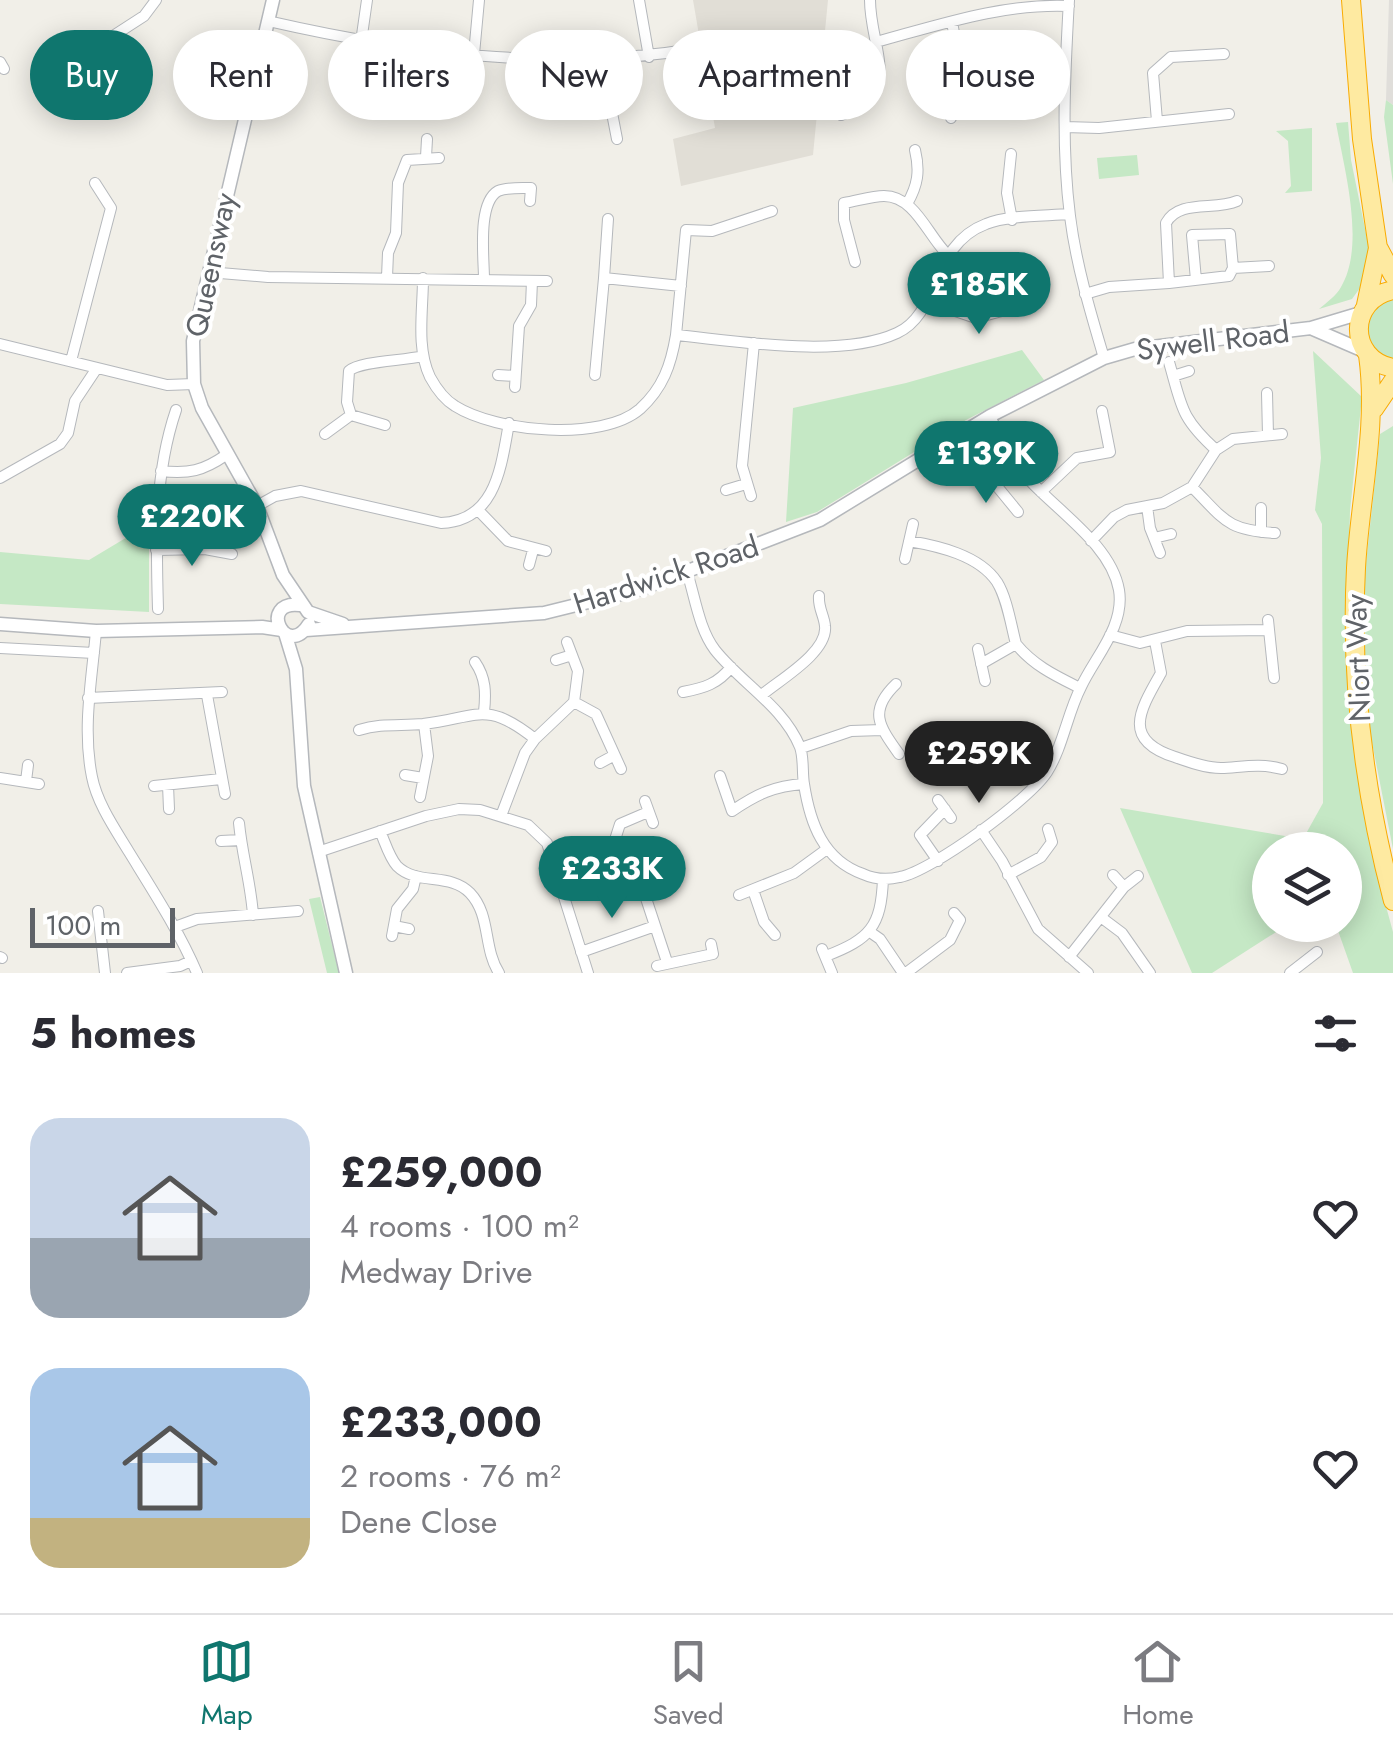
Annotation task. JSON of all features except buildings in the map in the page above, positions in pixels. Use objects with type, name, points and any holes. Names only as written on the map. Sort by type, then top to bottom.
[{"type":"highway","points":[[1351,0],[1362,139],[1378,248],[1393,275]]},
{"type":"highway","name":"Niort Way","points":[[1378,248],[1358,328],[1366,353],[1372,412],[1356,574],[1355,676],[1362,755],[1393,901]]},
{"type":"highway","points":[[1364,309],[1374,297],[1393,290]]},
{"type":"highway","points":[[1366,353],[1393,368]]},
{"type":"highway","name":"Niort Way","points":[[1372,412],[1393,381]]},
{"type":"street","points":[[122,30],[144,16],[156,0]]},
{"type":"street","name":"Queensway","points":[[274,0],[193,340],[194,384],[202,408],[256,506],[283,575],[304,608]]},
{"type":"street","points":[[363,30],[367,0]]},
{"type":"street","points":[[476,30],[479,0]]},
{"type":"street","points":[[639,0],[650,56]]},
{"type":"street","points":[[870,0],[874,30]]},
{"type":"street","points":[[886,39],[1002,5],[1069,3],[1065,127],[1069,214],[1104,358]]},
{"type":"street","points":[[268,21],[328,34]]},
{"type":"street","points":[[952,22],[954,30]]},
{"type":"street","points":[[643,57],[663,54]]},
{"type":"street","points":[[1157,122],[1153,73],[1171,57],[1224,54]]},
{"type":"street","points":[[1065,127],[1099,128],[1230,114]]},
{"type":"street","points":[[614,120],[618,140]]},
{"type":"street","points":[[851,120],[856,127]]},
{"type":"street","points":[[426,139],[426,156]]},
{"type":"street","points":[[907,204],[916,188],[919,167],[915,150]]},
{"type":"street","points":[[1012,154],[1008,192],[1012,220]]},
{"type":"street","points":[[387,278],[402,169],[407,160],[439,158]]},
{"type":"street","points":[[71,361],[111,208],[95,183]]},
{"type":"street","points":[[484,279],[484,214],[490,198],[500,190],[531,188],[530,201]]},
{"type":"street","points":[[855,262],[844,220],[844,203],[887,195],[907,204],[947,254]]},
{"type":"street","points":[[1169,283],[1166,223],[1170,215],[1179,210],[1237,202]]},
{"type":"street","points":[[423,278],[423,356],[435,386],[450,403],[509,423],[550,430],[586,429],[637,412],[670,370],[686,230],[712,231],[772,212]]},
{"type":"street","points":[[676,335],[801,346],[876,339],[900,332],[917,316],[947,254],[968,233],[988,222],[1069,214]]},
{"type":"street","points":[[595,375],[608,219]]},
{"type":"street","points":[[1086,294],[1109,287],[1169,283],[1196,280],[1229,276],[1233,268],[1230,234],[1192,235],[1196,280]]},
{"type":"street","points":[[1233,268],[1268,266]]},
{"type":"street","points":[[208,272],[268,277],[547,281]]},
{"type":"street","points":[[604,278],[681,286]]},
{"type":"street","points":[[498,375],[515,381],[519,326],[532,305],[532,281]]},
{"type":"street","points":[[926,301],[976,318],[1035,302]]},
{"type":"street","name":"Sywell Road","points":[[800,529],[990,416],[1104,358],[1136,349],[1311,328],[1364,309]]},
{"type":"street","name":"Sywell Road","points":[[1311,328],[1366,353]]},
{"type":"street","points":[[751,496],[742,466],[754,343]]},
{"type":"street","points":[[0,344],[167,385],[194,384]]},
{"type":"street","points":[[351,415],[347,378],[355,366],[423,356]]},
{"type":"street","points":[[1169,362],[1185,417],[1216,450]]},
{"type":"street","points":[[0,478],[60,444],[68,434],[75,401],[97,368]]},
{"type":"street","points":[[1173,376],[1189,371]]},
{"type":"street","points":[[1267,393],[1268,435]]},
{"type":"street","points":[[158,609],[156,550],[161,471],[176,410]]},
{"type":"street","points":[[1041,492],[1077,458],[1110,452],[1102,411]]},
{"type":"street","points":[[351,415],[386,425]]},
{"type":"street","points":[[325,434],[351,415]]},
{"type":"street","points":[[687,572],[713,647],[763,694],[801,748],[804,784],[814,824],[827,849],[850,868],[882,879],[901,878],[938,860],[1033,789],[1046,774],[1080,688],[1120,609],[1119,588],[1108,561],[1016,464],[990,416]]},
{"type":"street","points":[[256,506],[300,490],[441,523],[466,518],[493,492],[509,423]]},
{"type":"street","points":[[1090,541],[1114,517],[1163,503],[1192,487],[1216,450],[1233,439],[1282,434]]},
{"type":"street","points":[[161,471],[187,474],[206,469],[226,455]]},
{"type":"street","points":[[1016,464],[989,477],[1018,512]]},
{"type":"street","points":[[726,490],[746,484]]},
{"type":"street","points":[[1192,487],[1227,522],[1242,531],[1275,533]]},
{"type":"street","points":[[202,506],[206,549]]},
{"type":"street","points":[[1147,506],[1160,553]]},
{"type":"street","points":[[1261,508],[1261,532]]},
{"type":"street","points":[[478,510],[508,541],[546,551]]},
{"type":"street","points":[[905,559],[913,524]]},
{"type":"street","name":"Hardwick Road","points":[[304,632],[544,613],[587,604],[687,572],[800,529]]},
{"type":"street","points":[[1154,538],[1171,534]]},
{"type":"street","points":[[909,540],[957,553],[977,564],[996,581],[1016,644],[1042,669],[1080,688]]},
{"type":"street","points":[[156,550],[206,549],[232,554]]},
{"type":"street","points":[[529,565],[533,550]]},
{"type":"street","name":"Queensway","points":[[282,610],[283,575]]},
{"type":"street","points":[[763,694],[818,651],[826,629],[818,607],[819,596]]},
{"type":"street","points":[[239,628],[282,610],[304,608],[310,621],[296,670],[300,758],[346,973]]},
{"type":"street","name":"Hardwick Road","points":[[304,608],[350,626]]},
{"type":"street","points":[[282,610],[278,622],[296,670]]},
{"type":"street","points":[[0,624],[96,631],[239,628],[294,636],[304,632]]},
{"type":"street","points":[[1110,635],[1140,643],[1187,631],[1268,625],[1274,678]]},
{"type":"street","points":[[96,631],[88,698],[92,781],[109,820],[175,927],[196,973]]},
{"type":"street","points":[[501,816],[525,753],[574,702],[578,671],[567,642]]},
{"type":"street","points":[[1155,642],[1161,673],[1141,708],[1138,726],[1143,738],[1156,751],[1218,768],[1256,763],[1277,768],[1267,780]]},
{"type":"street","points":[[981,664],[1016,644]]},
{"type":"street","points":[[0,648],[94,652]]},
{"type":"street","points":[[978,649],[986,681]]},
{"type":"street","points":[[556,660],[572,655]]},
{"type":"street","points":[[475,662],[486,691],[484,712]]},
{"type":"street","points":[[683,692],[721,680],[731,667]]},
{"type":"street","points":[[896,684],[883,697],[878,712],[882,730],[899,754]]},
{"type":"street","points":[[88,698],[222,692]]},
{"type":"street","points":[[207,695],[226,794]]},
{"type":"street","points":[[574,702],[596,714],[622,769]]},
{"type":"street","points":[[359,730],[376,724],[424,724],[484,712],[503,717],[535,739]]},
{"type":"street","points":[[420,797],[428,756],[424,724]]},
{"type":"street","points":[[801,748],[851,730],[882,730]]},
{"type":"street","points":[[600,762],[613,756]]},
{"type":"street","points":[[26,781],[28,766]]},
{"type":"street","points":[[406,776],[422,778]]},
{"type":"street","points":[[720,776],[732,811],[760,792],[804,784]]},
{"type":"street","points":[[0,778],[39,784]]},
{"type":"street","points":[[154,786],[221,779]]},
{"type":"street","points":[[168,785],[170,809]]},
{"type":"street","points":[[318,852],[458,809],[528,825],[547,843],[588,973]]},
{"type":"street","points":[[938,860],[920,835],[945,809]]},
{"type":"street","points":[[613,846],[620,824],[649,812]]},
{"type":"street","points":[[239,824],[252,886],[253,915]]},
{"type":"street","points":[[1008,875],[1041,857],[1058,842],[1048,829]]},
{"type":"street","points":[[981,830],[1038,929],[1088,973]]},
{"type":"street","points":[[380,831],[395,864],[416,876],[456,883],[474,897],[499,973]]},
{"type":"street","points":[[221,841],[241,840]]},
{"type":"street","points":[[599,845],[613,846],[636,868],[655,926],[662,964],[713,954],[711,944]]},
{"type":"street","points":[[739,895],[794,873],[827,849]]},
{"type":"street","points":[[1113,875],[1124,887]]},
{"type":"street","points":[[409,929],[393,931],[397,909],[413,889],[416,876]]},
{"type":"street","points":[[1068,958],[1124,887],[1138,876]]},
{"type":"street","points":[[832,973],[824,952],[860,941],[870,932],[882,907],[882,879]]},
{"type":"street","points":[[753,890],[764,922],[774,935]]},
{"type":"street","points":[[98,911],[105,973]]},
{"type":"street","points":[[175,927],[198,919],[298,911]]},
{"type":"street","points":[[870,932],[880,939],[904,973],[950,940],[960,920],[954,912]]},
{"type":"street","points":[[1102,918],[1122,933],[1155,971]]},
{"type":"street","points":[[581,952],[655,926]]},
{"type":"street","points":[[1290,973],[1310,968],[1317,952]]},
{"type":"street","points":[[127,973],[180,966],[192,960]]},
{"type":"shaded area","points":[[693,0],[828,0],[825,30],[698,30]]},
{"type":"shaded area","points":[[1389,0],[1393,0],[1393,105],[1386,100]]},
{"type":"shaded area","points":[[714,120],[816,120],[813,155],[681,186],[673,139],[715,128]]},
{"type":"green space","points":[[1386,100],[1393,105],[1393,184],[1384,117]]},
{"type":"green space","points":[[1348,122],[1351,160],[1369,248],[1360,288],[1352,299],[1319,309],[1341,287],[1352,250],[1351,206],[1336,123]]},
{"type":"green space","points":[[1312,128],[1312,191],[1285,193],[1291,186],[1288,141],[1276,131]]},
{"type":"green space","points":[[1137,155],[1139,175],[1099,179],[1097,158]]},
{"type":"green space","points":[[1393,295],[1393,363],[1384,361],[1364,335],[1368,313]]},
{"type":"green space","points":[[1022,350],[1044,380],[966,420],[817,512],[786,522],[793,408],[906,383]]},
{"type":"green space","points":[[1313,351],[1362,397],[1350,511],[1347,628],[1353,742],[1372,855],[1393,932],[1393,973],[1353,973],[1342,942],[1362,942],[1362,832],[1307,832],[1323,803],[1322,524],[1315,510],[1321,458]]},
{"type":"green space","points":[[1393,426],[1393,849],[1366,712],[1362,600],[1380,434]]},
{"type":"green space","points":[[149,524],[149,612],[0,604],[0,552],[89,560]]},
{"type":"green space","points":[[1120,808],[1262,832],[1252,832],[1252,942],[1260,942],[1212,973],[1192,973]]},
{"type":"green space","points":[[320,897],[339,973],[327,973],[309,899]]}]
